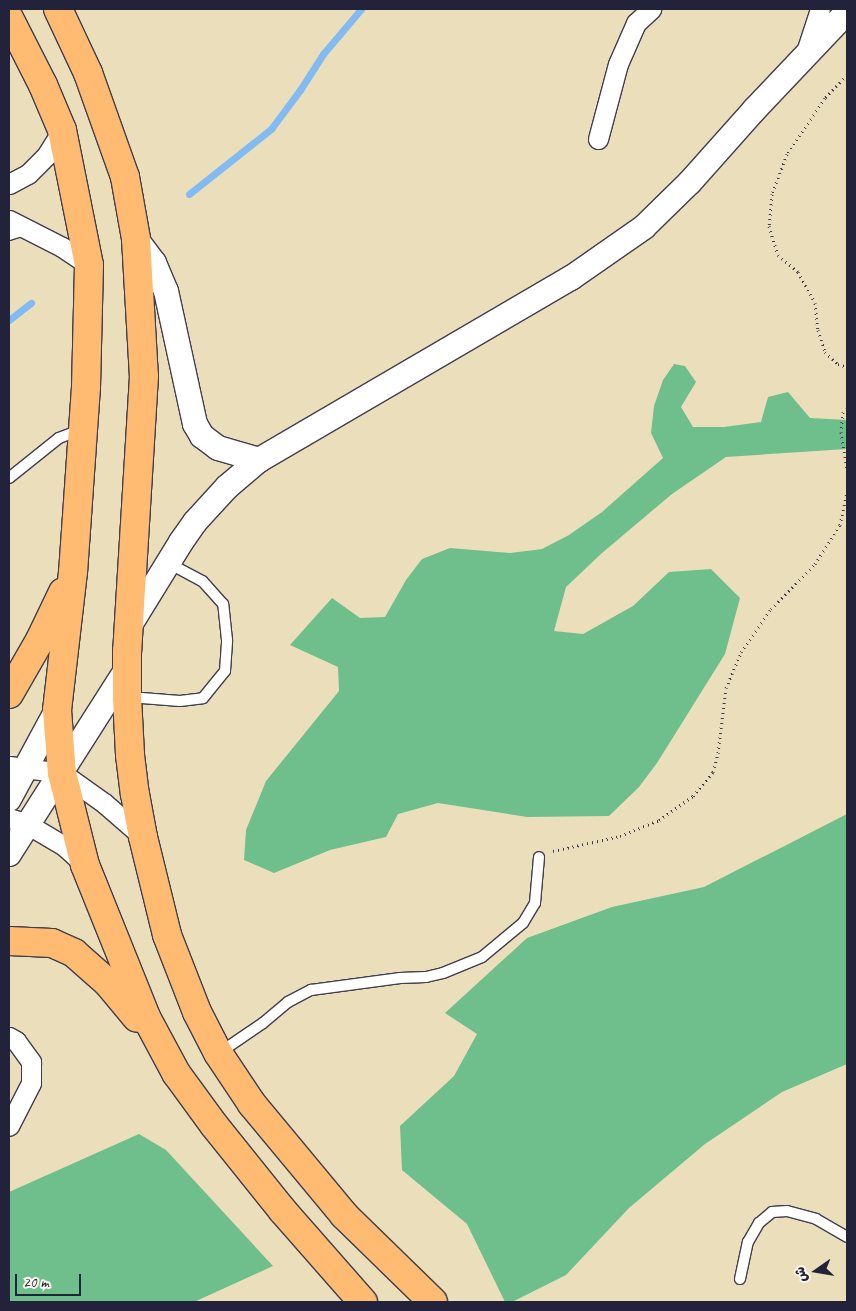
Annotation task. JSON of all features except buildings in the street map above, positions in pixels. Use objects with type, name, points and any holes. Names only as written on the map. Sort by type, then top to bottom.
[{"type":"highway","points":[[58,9],[88,73],[125,177],[136,239],[144,376],[126,670],[127,697],[130,756],[143,837],[167,935],[197,1012],[218,1053],[252,1104],[344,1215],[433,1302]]},
{"type":"highway","points":[[9,18],[43,85],[62,130],[89,265],[83,429],[73,572],[57,710],[62,773],[85,865],[146,1017],[176,1073],[214,1126],[283,1211],[363,1302]]},
{"type":"highway","points":[[9,694],[40,640],[73,572]]},
{"type":"highway","points":[[9,941],[52,943],[74,952],[108,982],[162,1049]]},
{"type":"street","points":[[598,140],[618,64],[636,23],[651,9]]},
{"type":"street","points":[[805,55],[820,9]]},
{"type":"street","points":[[130,625],[190,528],[210,504],[259,460],[570,278],[644,227],[690,182],[805,55],[847,12]]},
{"type":"street","points":[[9,184],[28,174],[46,156],[62,130]]},
{"type":"street","points":[[9,220],[62,246],[89,265]]},
{"type":"street","points":[[136,239],[154,263],[166,291],[195,424],[202,436],[218,448],[259,460]]},
{"type":"street","points":[[9,854],[18,821],[62,773],[126,670]]},
{"type":"street","points":[[9,799],[18,767],[57,710]]},
{"type":"street","points":[[18,767],[62,773],[104,803],[143,837]]},
{"type":"street","points":[[18,821],[64,846],[85,865]]},
{"type":"street","points":[[9,1036],[16,1041],[31,1062],[30,1083],[9,1126]]},
{"type":"lane","points":[[9,235],[28,229]]},
{"type":"lane","points":[[9,478],[60,438],[83,429]]},
{"type":"lane","points":[[127,697],[180,701],[203,698],[225,671],[227,640],[223,604],[202,581],[168,563]]},
{"type":"lane","points":[[218,1053],[263,1023],[288,1002],[311,990],[400,978],[426,977],[442,973],[482,957],[523,923],[535,903],[539,857]]},
{"type":"lane","points":[[740,1278],[748,1242],[760,1223],[772,1212],[787,1211],[816,1219],[847,1237]]},
{"type":"path","points":[[847,75],[825,98],[787,154],[772,194],[769,226],[778,255],[798,272],[815,304],[818,330],[825,352],[838,364],[847,367]]},
{"type":"path","points":[[847,409],[843,412],[841,432],[847,468]]},
{"type":"path","points":[[539,857],[568,846],[620,836],[659,820],[693,796],[713,772],[718,753],[726,688],[741,652],[771,609],[815,564],[840,525],[847,491]]},
{"type":"green space","points":[[674,364],[685,366],[696,382],[681,407],[693,427],[724,427],[761,422],[768,397],[788,392],[810,418],[847,420],[847,449],[726,457],[672,494],[602,553],[566,587],[554,631],[583,634],[633,606],[669,572],[711,569],[740,598],[725,654],[657,763],[639,787],[609,816],[527,817],[438,803],[398,814],[386,837],[330,850],[274,873],[244,860],[246,830],[266,781],[339,691],[338,667],[290,645],[332,598],[360,618],[385,617],[406,580],[422,559],[450,548],[510,553],[542,549],[569,535],[602,512],[663,458],[651,433],[654,406],[663,380]]},
{"type":"green space","points":[[847,814],[847,1064],[782,1092],[705,1144],[629,1208],[566,1275],[512,1302],[505,1302],[467,1224],[402,1170],[400,1126],[454,1076],[477,1034],[445,1013],[527,938],[612,907],[704,887]]},
{"type":"green space","points":[[139,1134],[166,1150],[273,1266],[194,1302],[9,1302],[9,1192]]},
{"type":"waterway","points":[[189,194],[271,129],[300,90],[323,54],[361,9]]},
{"type":"waterway","points":[[9,320],[31,303]]}]
